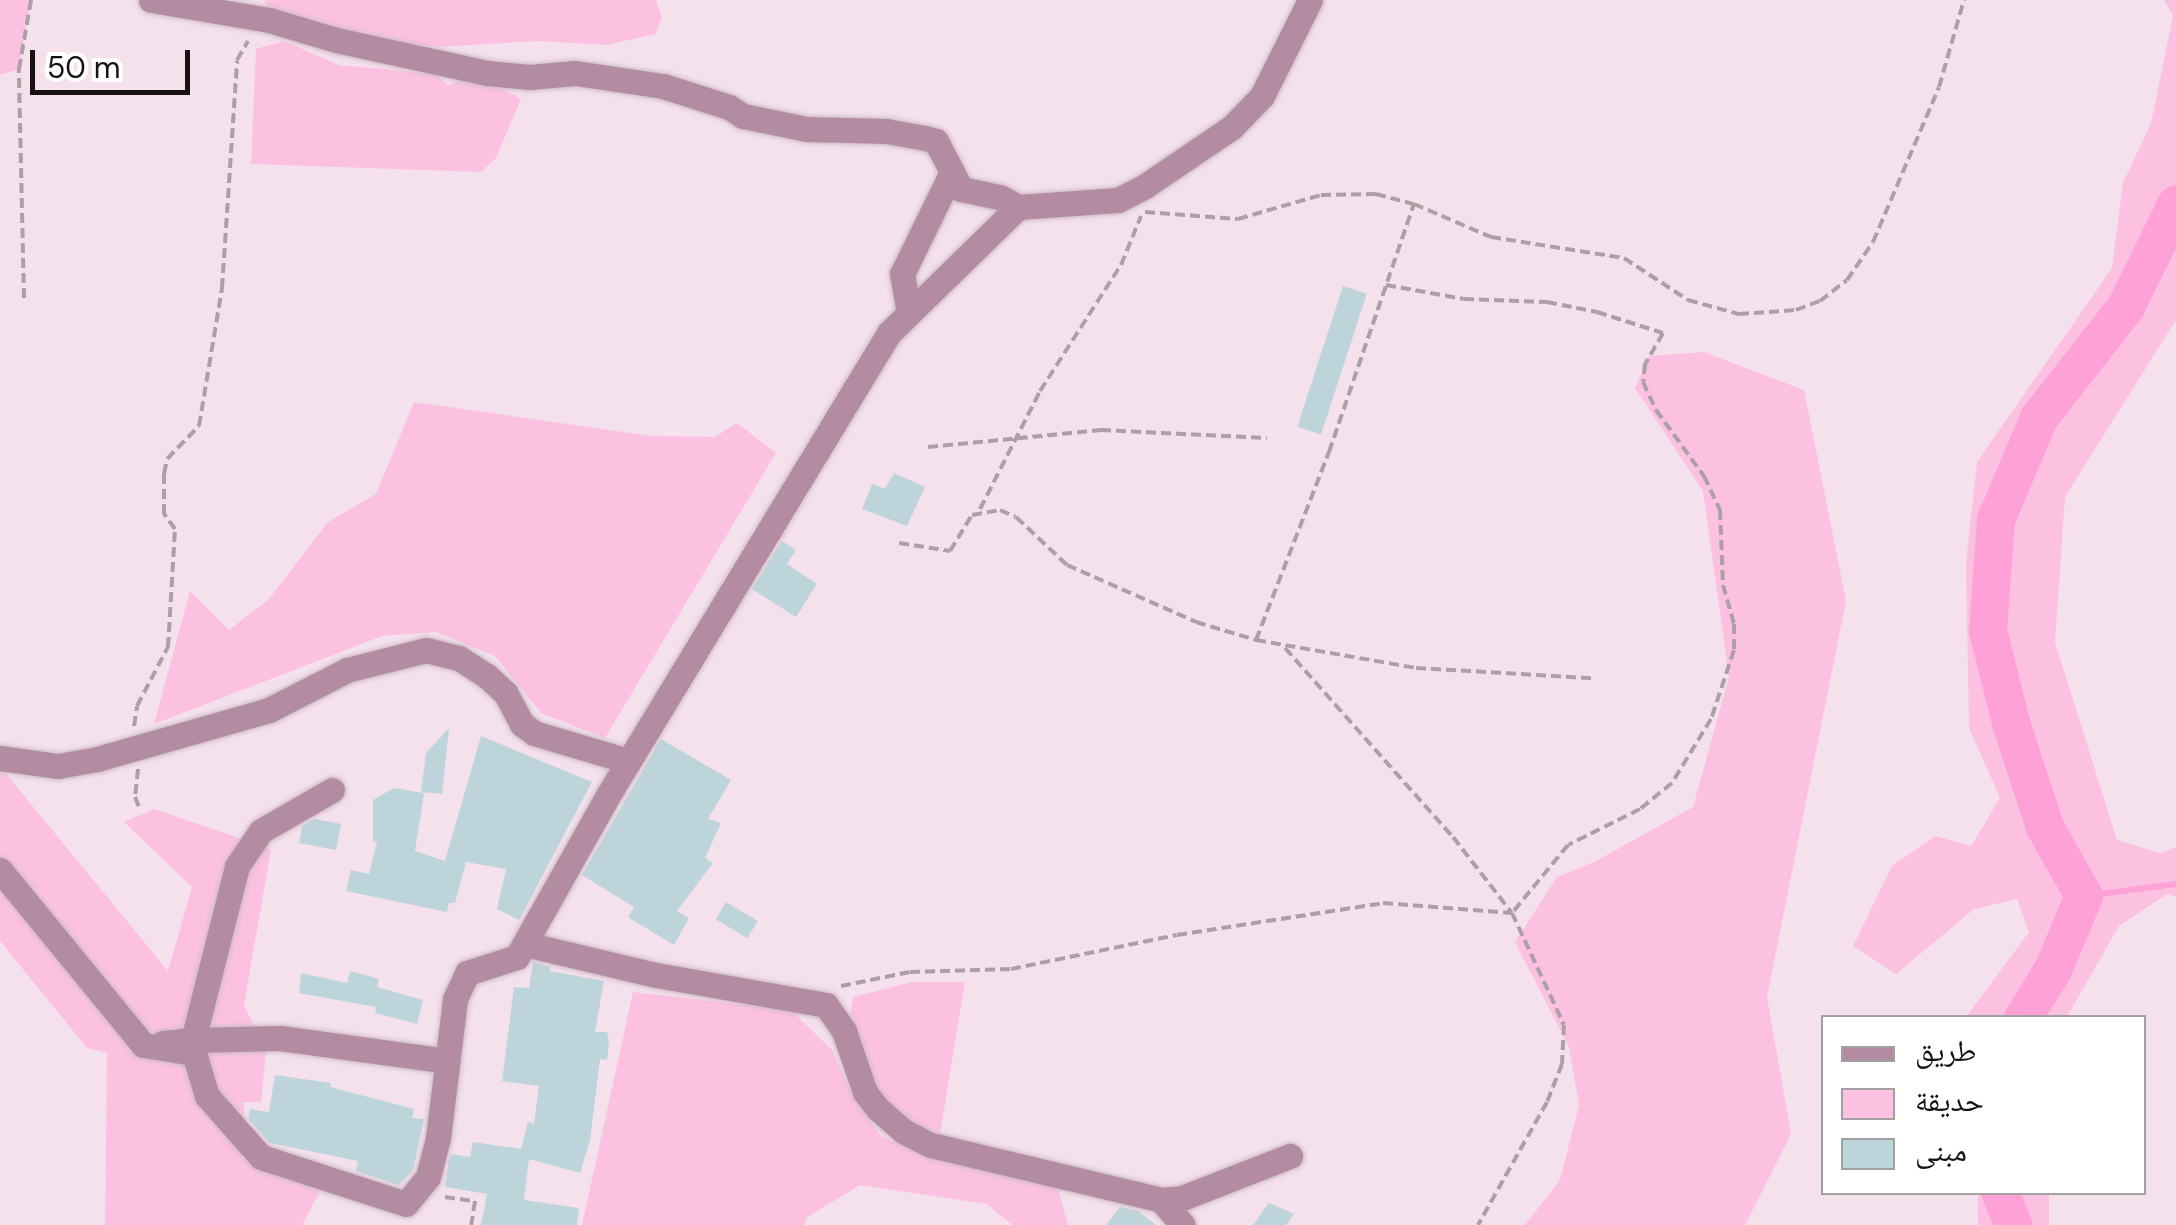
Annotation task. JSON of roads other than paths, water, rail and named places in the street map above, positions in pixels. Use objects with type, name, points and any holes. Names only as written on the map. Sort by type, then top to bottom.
[{"type":"street","points":[[151,0],[269,20],[336,40],[488,73],[530,77],[574,73],[662,86],[729,107],[743,116],[807,129],[936,141],[961,188],[1018,207],[1118,200],[1146,186],[1232,126],[1262,96],[1310,0]]},
{"type":"street","points":[[909,313],[902,274],[952,172]]},
{"type":"street","points":[[0,870],[143,1045],[194,1053],[207,1096],[261,1156],[372,1197],[406,1204],[428,1177],[438,1138],[455,999],[467,973],[518,958],[628,761],[889,333],[1018,207]]},
{"type":"street","points":[[0,758],[58,766],[140,748],[268,710],[346,670],[426,650],[458,658],[487,676],[506,694],[522,724],[534,732],[628,761]]},
{"type":"street","points":[[193,1040],[237,866],[261,831],[332,790]]},
{"type":"street","points":[[525,944],[656,975],[809,998],[826,1005],[844,1030],[865,1092],[903,1131],[931,1145],[1161,1200],[1182,1198],[1290,1156]]},
{"type":"street","points":[[143,1045],[280,1038],[448,1061]]},
{"type":"street","points":[[1161,1200],[1182,1225]]},
{"type":"waterway","points":[[2025,1015],[2053,970],[2084,896],[2045,827],[2011,723],[1988,631],[1996,520],[2039,418],[2126,307],[2176,205]]},
{"type":"waterway","points":[[2084,896],[2176,884]]},
{"type":"waterway","points":[[2001,1195],[2013,1225]]}]
